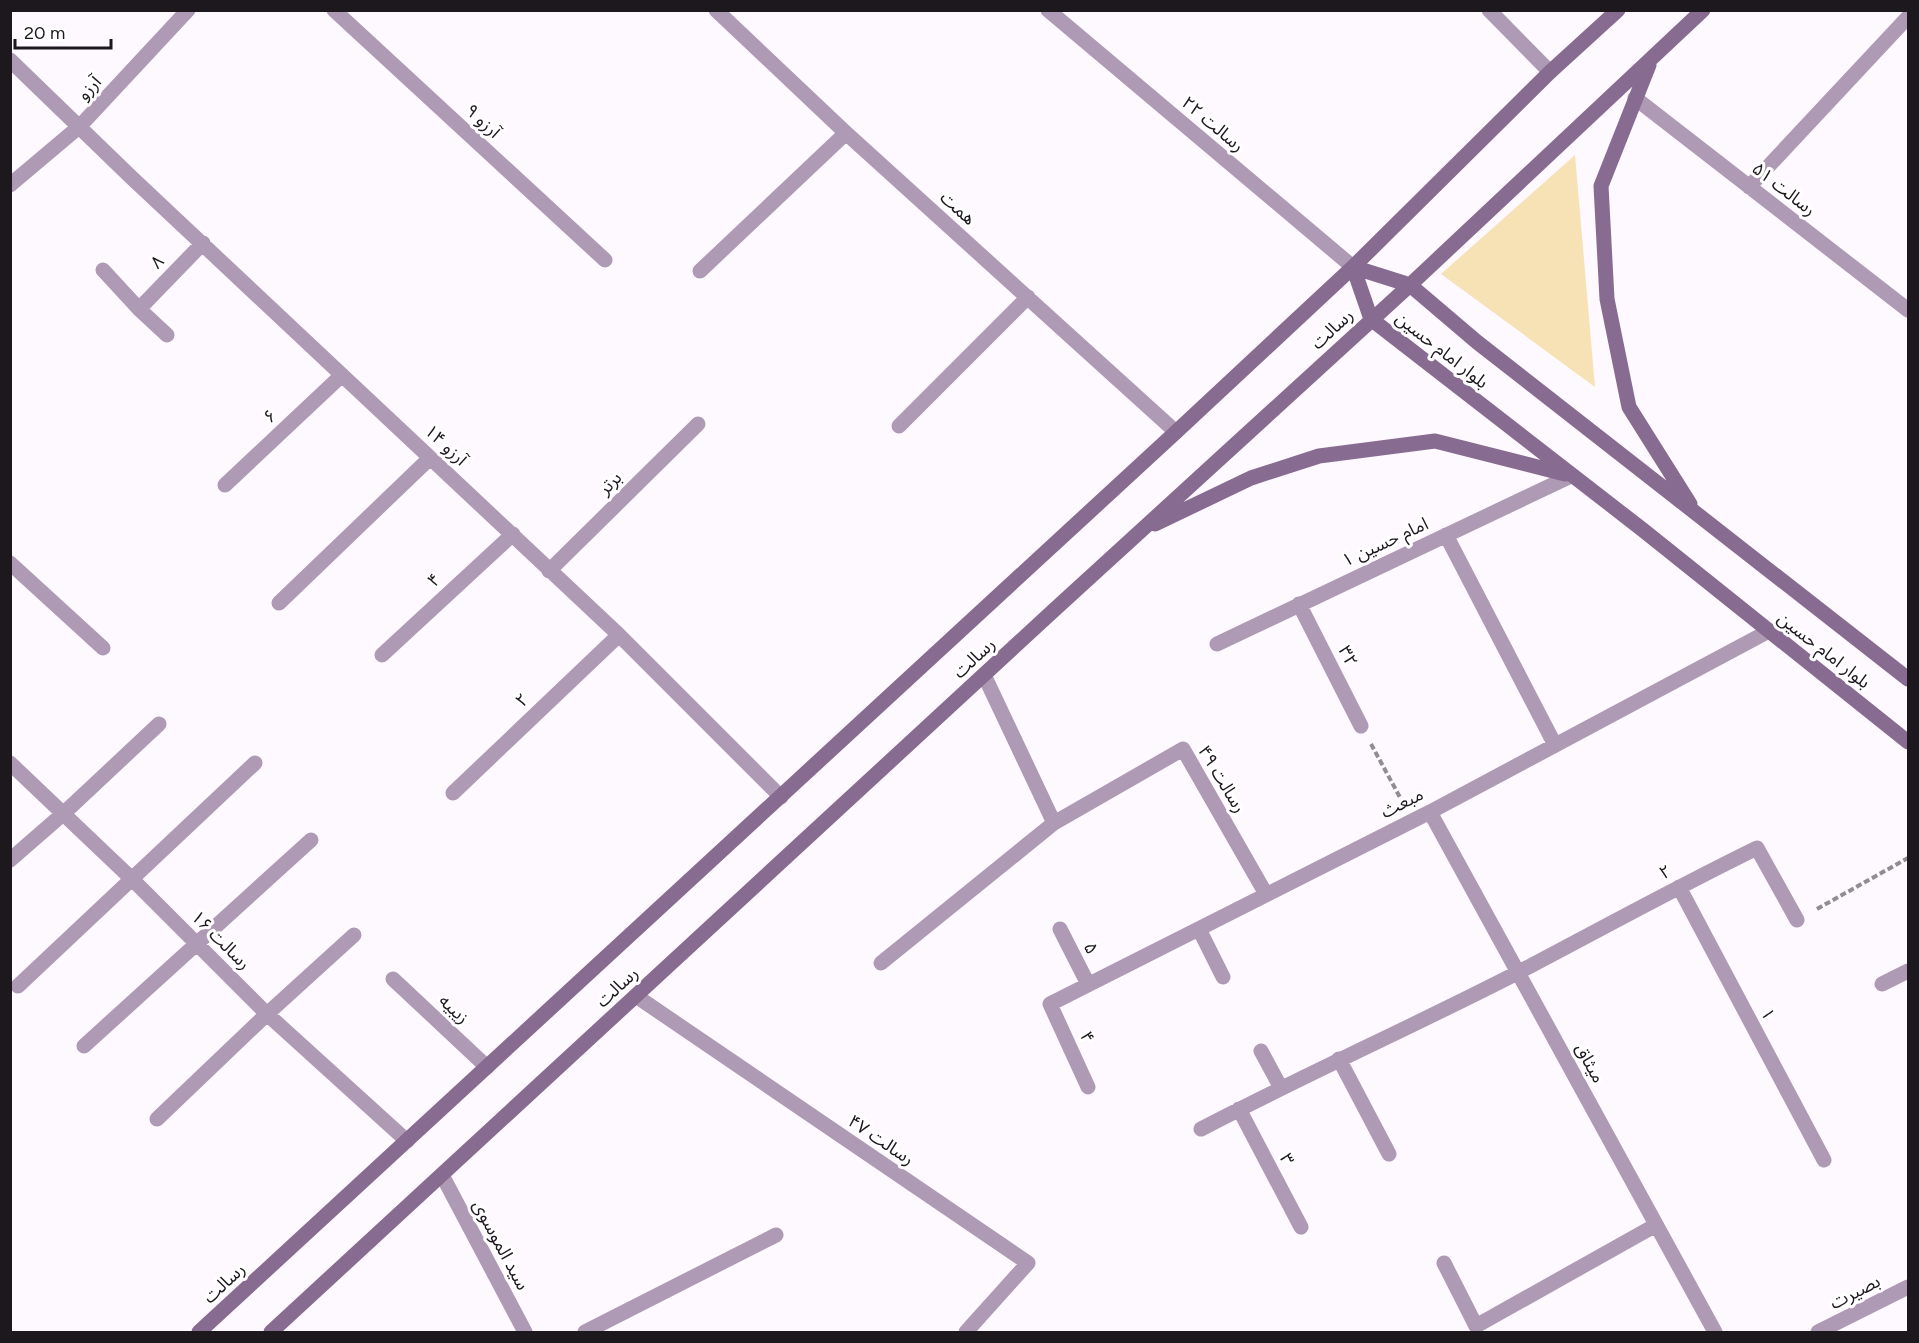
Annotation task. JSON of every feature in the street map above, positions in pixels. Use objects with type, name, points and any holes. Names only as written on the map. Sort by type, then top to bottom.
[{"type":"main road","name":"رسالت","points":[[200,1332],[1353,267],[1550,72],[1618,10]]},
{"type":"main road","name":"رسالت","points":[[271,1332],[1410,285],[1703,10]]},
{"type":"main road","points":[[1651,61],[1601,186],[1607,299],[1629,407],[1696,514]]},
{"type":"main road","name":"بلوار امام حسین","points":[[1353,267],[1410,285],[1486,349],[1908,679]]},
{"type":"main road","name":"بلوار امام حسین","points":[[1353,267],[1371,319],[1908,742]]},
{"type":"main road","points":[[1141,531],[1251,478],[1319,456],[1435,441],[1571,476]]},
{"type":"street","name":"آرزو","points":[[10,184],[80,126],[188,10]]},
{"type":"street","name":"۹ آرزو","points":[[334,10],[605,260]]},
{"type":"street","name":"همت","points":[[716,10],[846,133],[1176,432]]},
{"type":"street","name":"رسالت ۲۲","points":[[1048,10],[1353,267]]},
{"type":"street","points":[[1489,10],[1550,72]]},
{"type":"street","points":[[1749,187],[1908,17]]},
{"type":"street","name":"۱۴ آرزو","points":[[10,60],[132,178],[619,635],[781,797]]},
{"type":"street","name":"رسالت ۵۱","points":[[1635,98],[1908,310]]},
{"type":"street","points":[[700,271],[846,133]]},
{"type":"street","name":"۸","points":[[139,309],[203,243]]},
{"type":"street","points":[[103,270],[139,309],[168,335]]},
{"type":"street","points":[[898,426],[1028,297]]},
{"type":"street","name":"۶","points":[[225,486],[342,375]]},
{"type":"street","name":"برتر","points":[[549,571],[698,424]]},
{"type":"street","points":[[279,603],[430,458]]},
{"type":"street","name":"امام حسین ۱","points":[[1217,644],[1571,476]]},
{"type":"street","name":"۴","points":[[382,655],[513,534]]},
{"type":"street","points":[[1446,535],[1555,745]]},
{"type":"street","points":[[10,563],[103,648]]},
{"type":"street","name":"۳۲","points":[[1299,604],[1361,726]]},
{"type":"street","name":"مبعث","points":[[1050,1004],[1430,812],[1769,631]]},
{"type":"street","name":"۲","points":[[453,793],[619,635]]},
{"type":"street","points":[[984,675],[1054,824]]},
{"type":"street","points":[[10,860],[159,724]]},
{"type":"street","name":"رسالت ۴۹","points":[[881,963],[1054,824],[1183,749],[1266,894]]},
{"type":"street","name":"رسالت ۱۶","points":[[10,763],[133,880],[267,1014],[407,1141]]},
{"type":"street","points":[[18,986],[255,763]]},
{"type":"street","name":"میثاق","points":[[1430,812],[1715,1332]]},
{"type":"street","points":[[84,1046],[311,840]]},
{"type":"street","name":"۲","points":[[1201,1129],[1518,972],[1678,887],[1758,848],[1797,920]]},
{"type":"street","name":"۱","points":[[1678,887],[1824,1161]]},
{"type":"street","name":"۵","points":[[1060,928],[1088,984]]},
{"type":"street","points":[[1199,929],[1223,977]]},
{"type":"street","points":[[157,1119],[354,935]]},
{"type":"street","points":[[1882,984],[1908,971]]},
{"type":"street","name":"زیبیه","points":[[393,979],[487,1067]]},
{"type":"street","name":"رسالت ۴۷","points":[[636,996],[1028,1263],[966,1332]]},
{"type":"street","name":"۴","points":[[1050,1004],[1088,1087]]},
{"type":"street","points":[[1261,1051],[1281,1088]]},
{"type":"street","points":[[1340,1059],[1389,1154]]},
{"type":"street","name":"۳","points":[[1239,1109],[1300,1227]]},
{"type":"street","name":"سید الموسوی","points":[[442,1175],[525,1332]]},
{"type":"street","points":[[1444,1263],[1476,1326],[1656,1225]]},
{"type":"street","points":[[585,1332],[776,1235]]},
{"type":"street","name":"بصیرت","points":[[1818,1332],[1908,1287]]},
{"type":"path","points":[[1361,726],[1412,820]]},
{"type":"path","points":[[1797,920],[1908,858]]},
{"type":"shaded area","points":[[1575,155],[1595,387],[1441,274]]}]
